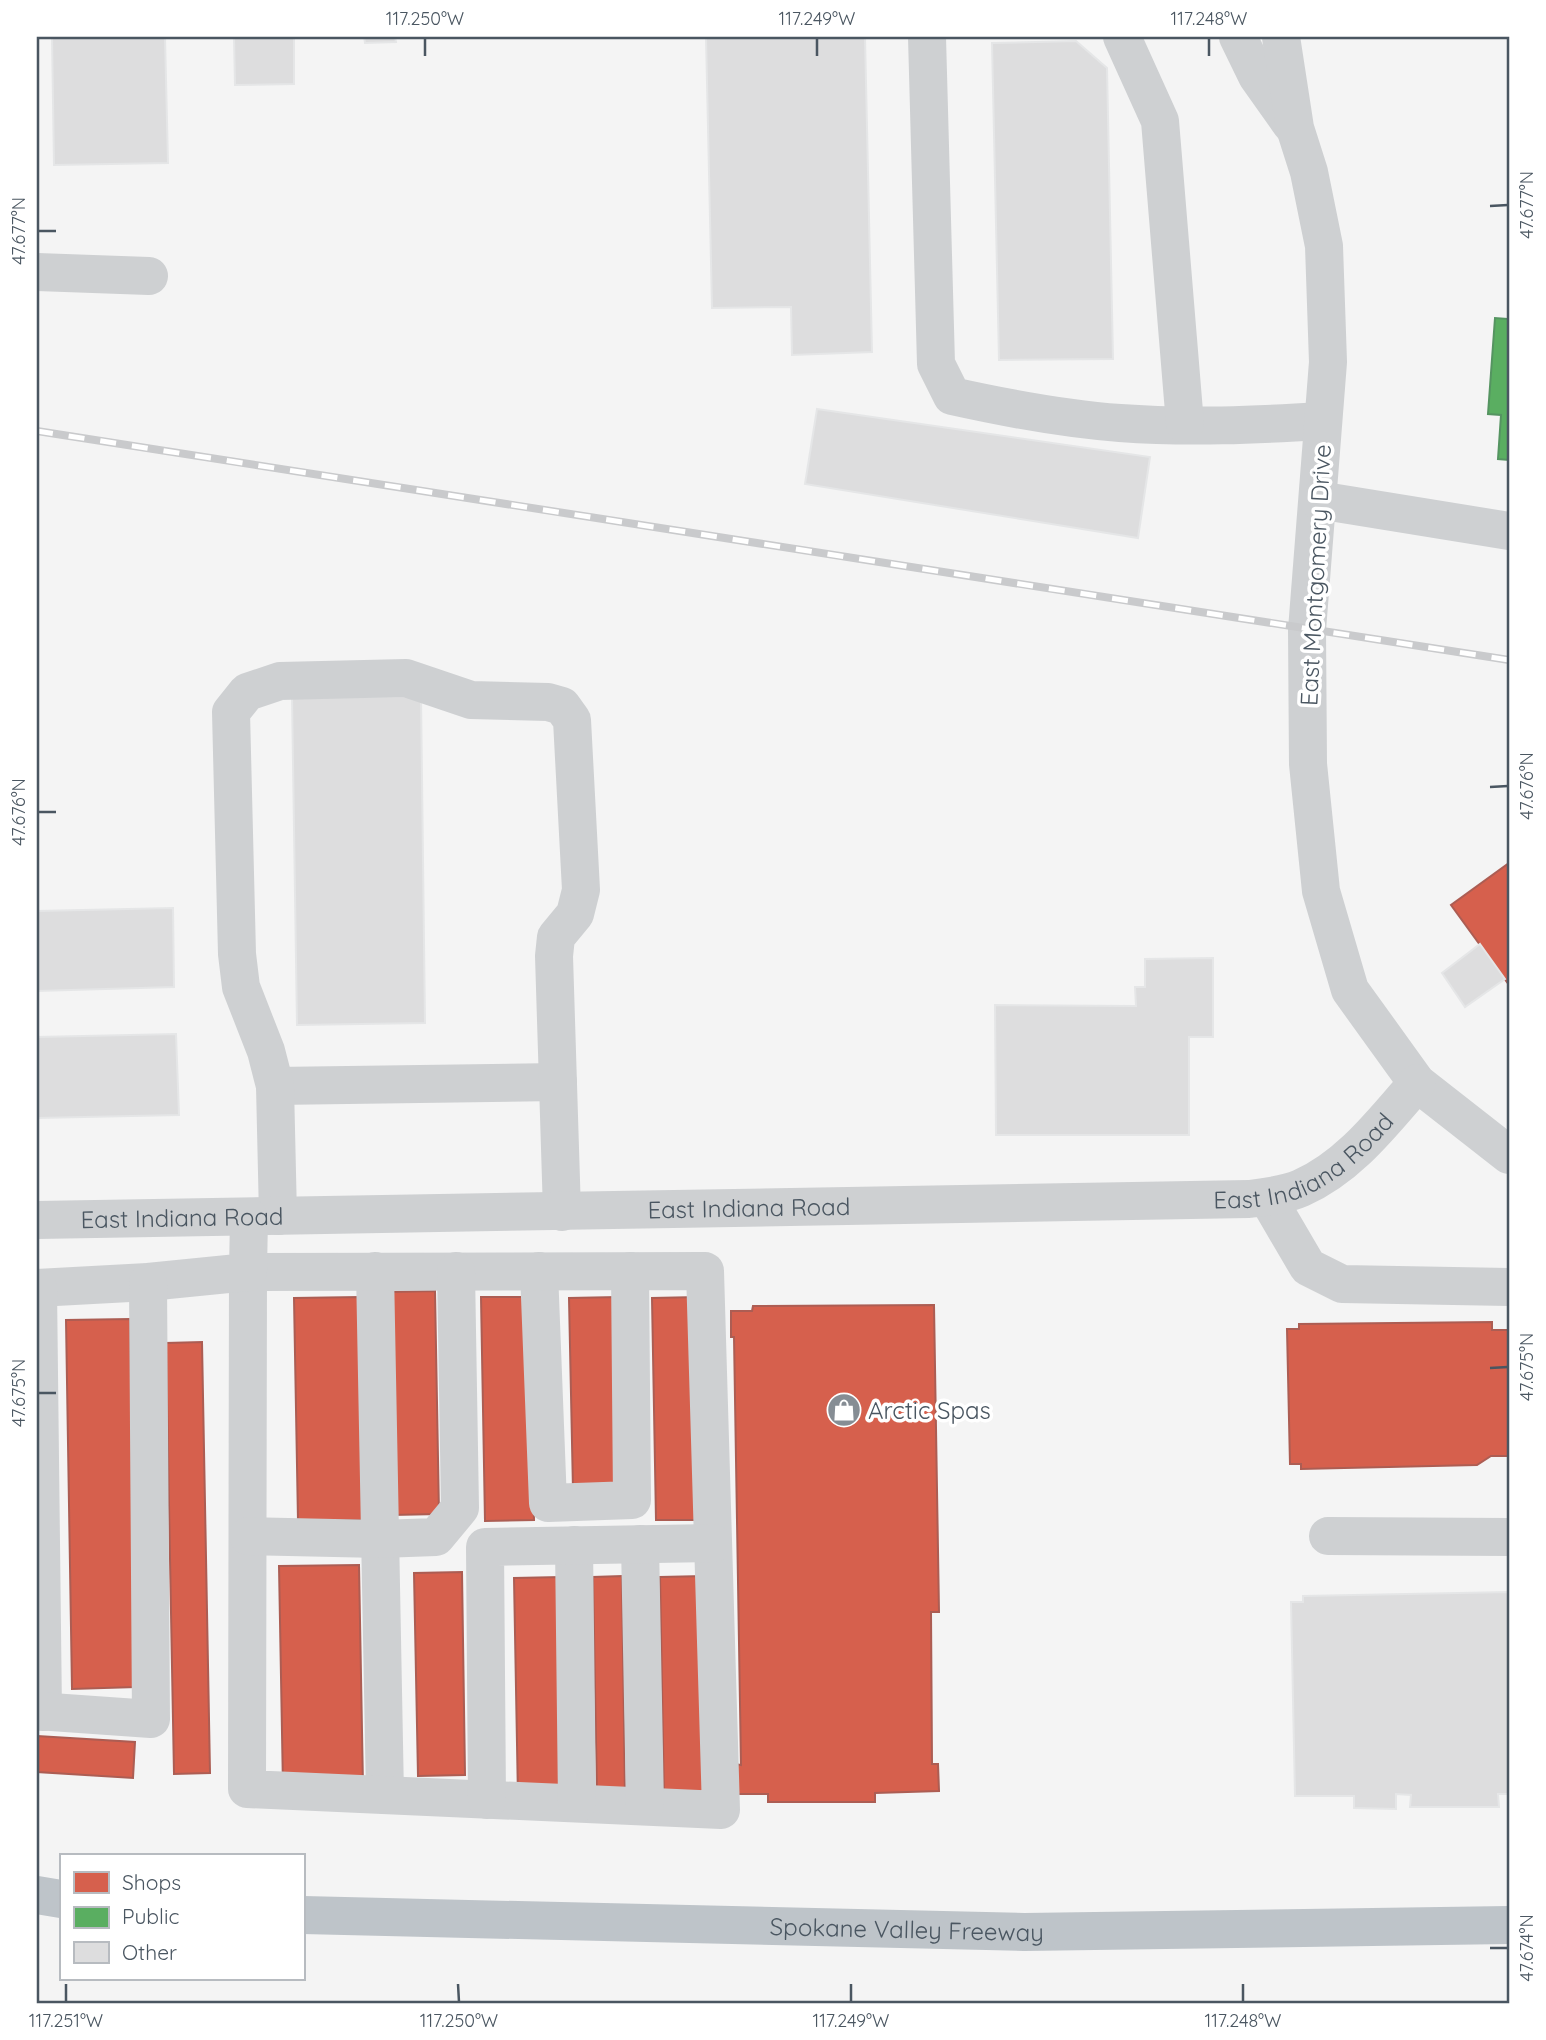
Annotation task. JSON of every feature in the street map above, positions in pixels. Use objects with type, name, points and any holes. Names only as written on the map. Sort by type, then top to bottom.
[{"type":"highway","points":[[37,1895],[60,1899]]},
{"type":"highway","name":"Spokane Valley Freeway","points":[[304,1915],[1024,1932],[1509,1925]]},
{"type":"street","points":[[927,37],[936,363],[952,396],[999,406],[1119,423],[1236,426],[1323,421]]},
{"type":"street","points":[[1122,37],[1160,121],[1185,424]]},
{"type":"street","name":"East Montgomery Drive","points":[[1238,37],[1257,76],[1295,128]]},
{"type":"street","name":"East Montgomery Drive","points":[[1281,37],[1295,128],[1309,172],[1324,246],[1328,362],[1307,629],[1308,764],[1321,891],[1350,989],[1416,1083],[1509,1155]]},
{"type":"street","points":[[37,272],[149,276]]},
{"type":"street","points":[[1318,500],[1509,531]]},
{"type":"street","points":[[148,1282],[151,1718],[40,1712],[37,1288],[148,1282],[248,1272],[705,1271],[721,1810],[247,1789],[248,1272],[263,1216],[275,1086],[266,1051],[241,987],[237,954],[231,712],[247,692],[280,681],[406,678],[471,700],[555,704],[562,706],[572,720],[581,890],[575,914],[556,937],[554,956],[562,1212]]},
{"type":"street","points":[[275,1086],[558,1082]]},
{"type":"street","name":"East Indiana Road","points":[[37,1220],[1230,1201],[1268,1197],[1299,1189],[1334,1169],[1377,1129],[1416,1083]]},
{"type":"street","points":[[1268,1197],[1308,1267],[1342,1284],[1509,1287]]},
{"type":"street","points":[[375,1271],[385,1795]]},
{"type":"street","points":[[248,1536],[380,1539],[436,1537],[460,1508],[456,1271]]},
{"type":"street","points":[[539,1271],[548,1503],[632,1500],[631,1271]]},
{"type":"street","points":[[1328,1536],[1509,1537]]},
{"type":"street","points":[[487,1800],[485,1546],[713,1543]]},
{"type":"street","points":[[640,1544],[645,1806]]},
{"type":"street","points":[[574,1545],[577,1803]]},
{"type":"building: Shops","points":[[1509,863],[1509,985],[1451,905]]},
{"type":"building: Shops","points":[[435,1291],[439,1514],[392,1515],[388,1292]]},
{"type":"building: Shops","points":[[360,1297],[364,1520],[298,1521],[294,1298]]},
{"type":"building: Shops","points":[[481,1297],[530,1297],[534,1520],[485,1521]]},
{"type":"building: Shops","points":[[618,1297],[621,1489],[573,1490],[569,1298]]},
{"type":"building: Shops","points":[[698,1297],[702,1520],[656,1520],[652,1298]]},
{"type":"building: Shops","points":[[934,1305],[939,1612],[931,1612],[932,1764],[938,1764],[939,1791],[875,1793],[875,1802],[768,1802],[768,1794],[734,1794],[734,1764],[741,1765],[734,1337],[731,1337],[731,1311],[752,1311],[753,1306]]},
{"type":"building: Shops","points":[[130,1319],[136,1687],[72,1689],[66,1320]]},
{"type":"building: Shops","points":[[1492,1322],[1492,1330],[1509,1330],[1509,1456],[1491,1456],[1477,1465],[1301,1469],[1301,1464],[1290,1464],[1287,1329],[1299,1329],[1299,1324]]},
{"type":"building: Shops","points":[[202,1342],[210,1773],[174,1774],[166,1343]]},
{"type":"building: Shops","points":[[359,1565],[363,1786],[283,1788],[279,1566]]},
{"type":"building: Shops","points":[[462,1572],[465,1775],[418,1776],[414,1573]]},
{"type":"building: Shops","points":[[622,1576],[625,1796],[597,1796],[593,1577]]},
{"type":"building: Shops","points":[[704,1576],[707,1796],[664,1797],[660,1577]]},
{"type":"building: Shops","points":[[561,1577],[565,1798],[518,1799],[514,1578]]},
{"type":"building: Shops","points":[[37,1736],[135,1742],[133,1778],[37,1772]]},
{"type":"building: Public","points":[[1509,303],[1509,460],[1498,459],[1501,415],[1488,414],[1495,318],[1508,319]]},
{"type":"building: Other","points":[[52,37],[165,37],[168,163],[54,165]]},
{"type":"building: Other","points":[[234,37],[294,37],[294,84],[235,85]]},
{"type":"building: Other","points":[[364,37],[395,37],[396,42],[365,43]]},
{"type":"building: Other","points":[[706,37],[865,37],[872,352],[792,355],[791,307],[712,308]]},
{"type":"building: Other","points":[[1076,41],[1107,68],[1113,359],[999,360],[992,43]]},
{"type":"building: Other","points":[[817,409],[1150,457],[1138,538],[805,484]]},
{"type":"building: Other","points":[[421,696],[425,1023],[297,1025],[292,697]]},
{"type":"building: Other","points":[[173,908],[174,987],[37,991],[37,911]]},
{"type":"building: Other","points":[[1480,944],[1505,979],[1465,1007],[1442,973]]},
{"type":"building: Other","points":[[1213,958],[1213,1037],[1189,1037],[1189,1135],[996,1135],[995,1005],[1136,1006],[1135,987],[1145,987],[1145,959]]},
{"type":"building: Other","points":[[176,1034],[179,1115],[37,1118],[37,1037]]},
{"type":"building: Other","points":[[1509,1592],[1509,1794],[1498,1794],[1499,1807],[1410,1807],[1411,1795],[1396,1794],[1396,1809],[1354,1808],[1354,1796],[1295,1796],[1291,1602],[1303,1602],[1303,1596]]},
{"type":"railway","points":[[37,431],[1509,660]]},
{"type":"place","name":"Arctic Spas","points":[[844,1410]]}]
